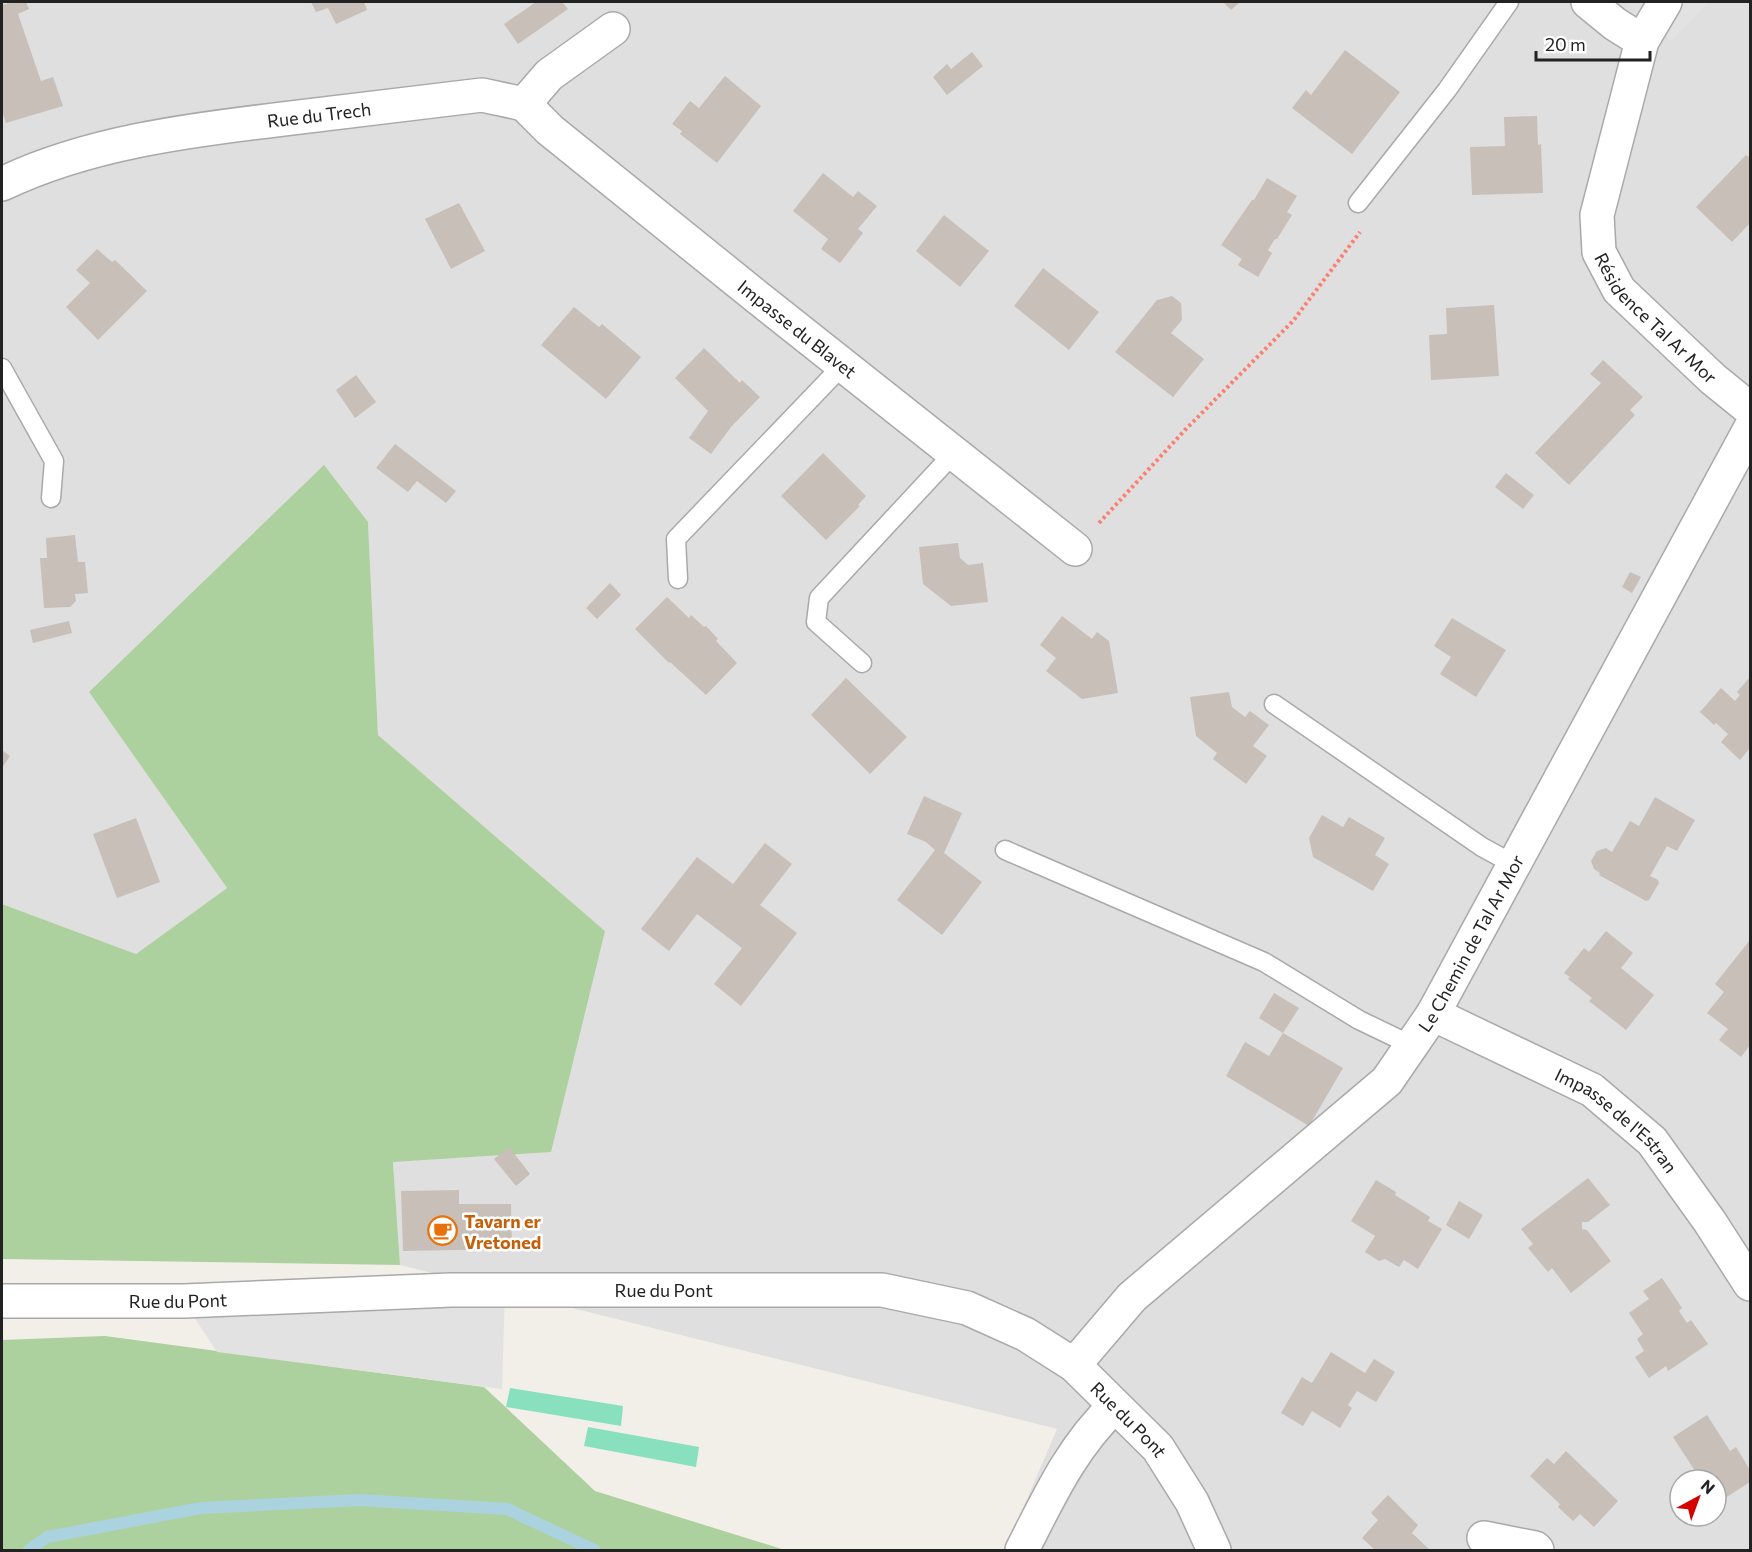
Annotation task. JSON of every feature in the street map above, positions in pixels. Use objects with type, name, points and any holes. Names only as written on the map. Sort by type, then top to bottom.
[{"type":"street","points":[[1588,2],[1615,24],[1642,41]]},
{"type":"street","name":"Résidence Tal Ar Mor","points":[[1665,2],[1642,41],[1597,215],[1599,252],[1619,290],[1713,379],[1750,409]]},
{"type":"street","points":[[524,104],[549,75],[613,29]]},
{"type":"street","name":"Rue du Trech","points":[[2,184],[31,170],[89,152],[201,129],[482,94],[524,104]]},
{"type":"street","name":"Impasse du Blavet","points":[[524,104],[550,130],[1075,549]]},
{"type":"street","name":"Le Chemin de Tal Ar Mor","points":[[1074,1365],[1132,1297],[1387,1081],[1433,1014],[1750,429]]},
{"type":"street","name":"Impasse de l'Estran","points":[[1433,1014],[1592,1090],[1653,1141],[1750,1284]]},
{"type":"street","name":"Rue du Pont","points":[[2,1301],[184,1302],[451,1290],[882,1290],[967,1308],[1024,1334],[1074,1365],[1158,1448],[1192,1502],[1214,1551]]},
{"type":"street","points":[[1022,1551],[1077,1448],[1114,1406]]},
{"type":"street","points":[[1484,1538],[1535,1548],[1538,1551]]},
{"type":"lane","points":[[1358,204],[1447,90],[1509,2]]},
{"type":"lane","points":[[678,579],[676,539],[843,365]]},
{"type":"lane","points":[[2,368],[54,461],[51,498]]},
{"type":"lane","points":[[862,663],[816,622],[819,598],[954,453]]},
{"type":"lane","points":[[1274,704],[1482,847],[1515,865]]},
{"type":"lane","points":[[1005,850],[1264,962],[1359,1020],[1411,1046]]},
{"type":"path","points":[[1075,549],[1185,430],[1293,321],[1361,232]]},
{"type":"shaded area","points":[[2,2],[1750,2],[1750,1550],[1005,1550],[1057,1429],[400,1265],[393,1162],[605,931],[378,735],[368,522],[89,692],[227,888],[136,954],[2,904]]},
{"type":"shaded area","points":[[1625,2],[1709,2],[1672,41]]},
{"type":"shaded area","points":[[505,1290],[502,1389],[217,1352],[184,1302]]},
{"type":"green space","points":[[324,465],[368,522],[378,735],[605,931],[551,1152],[393,1162],[400,1265],[2,1259],[2,904],[136,954],[227,888],[89,692]]},
{"type":"green space","points":[[105,1336],[484,1387],[595,1491],[785,1550],[2,1550],[2,1340]]},
{"type":"green space","points":[[510,1388],[623,1406],[621,1426],[506,1407]]},
{"type":"green space","points":[[588,1427],[699,1447],[696,1467],[584,1446]]},
{"type":"building","points":[[26,2],[29,9],[18,14],[41,81],[53,77],[63,106],[6,123],[2,111],[2,5]]},
{"type":"building","points":[[311,2],[364,2],[367,10],[336,24],[328,8],[316,12]]},
{"type":"building","points":[[536,2],[562,2],[568,9],[518,44],[504,24]]},
{"type":"building","points":[[1223,2],[1240,2],[1231,10]]},
{"type":"building","points":[[1345,50],[1400,92],[1352,154],[1292,108],[1306,90],[1311,95]]},
{"type":"building","points":[[972,52],[983,66],[947,95],[933,77],[947,64],[951,69]]},
{"type":"building","points":[[725,76],[761,106],[717,163],[680,134],[682,131],[672,124],[690,101],[699,108]]},
{"type":"building","points":[[1537,116],[1538,145],[1541,144],[1543,193],[1472,195],[1470,147],[1505,146],[1504,117]]},
{"type":"building","points":[[1746,155],[1750,158],[1750,223],[1732,242],[1696,207]]},
{"type":"building","points":[[823,173],[853,197],[858,191],[877,206],[858,229],[863,233],[840,263],[821,249],[828,239],[793,211]]},
{"type":"building","points":[[1267,178],[1297,196],[1287,212],[1292,215],[1268,250],[1272,253],[1258,277],[1238,265],[1242,259],[1221,245]]},
{"type":"building","points":[[459,203],[485,251],[451,269],[425,219]]},
{"type":"building","points":[[944,215],[989,251],[960,287],[916,251]]},
{"type":"building","points":[[97,249],[112,262],[115,260],[147,291],[98,340],[66,307],[90,283],[76,270]]},
{"type":"building","points":[[1043,268],[1099,312],[1069,350],[1014,306]]},
{"type":"building","points":[[1172,296],[1181,303],[1182,320],[1171,333],[1204,359],[1173,397],[1115,352],[1157,300]]},
{"type":"building","points":[[1494,305],[1499,376],[1431,380],[1429,335],[1447,334],[1446,308]]},
{"type":"building","points":[[574,307],[599,327],[602,324],[641,357],[606,399],[541,345]]},
{"type":"building","points":[[704,348],[740,383],[742,380],[760,397],[731,427],[711,454],[689,438],[708,411],[675,378]]},
{"type":"building","points":[[1603,360],[1643,397],[1630,410],[1635,415],[1569,485],[1535,453],[1601,383],[1590,374]]},
{"type":"building","points":[[356,375],[376,402],[355,418],[336,390]]},
{"type":"building","points":[[395,444],[456,491],[446,503],[417,481],[408,492],[376,468]]},
{"type":"building","points":[[823,453],[866,496],[858,505],[860,506],[826,540],[781,496]]},
{"type":"building","points":[[1506,473],[1534,495],[1523,509],[1495,487]]},
{"type":"building","points":[[75,535],[78,562],[85,562],[88,593],[75,594],[76,601],[70,607],[44,608],[40,558],[47,558],[46,538]]},
{"type":"building","points":[[958,543],[960,558],[968,565],[983,563],[988,602],[951,606],[923,584],[919,547]]},
{"type":"building","points":[[1630,572],[1641,577],[1632,593],[1622,587]]},
{"type":"building","points":[[610,583],[621,595],[597,619],[586,608]]},
{"type":"building","points":[[667,597],[689,618],[691,615],[704,627],[706,626],[718,639],[716,641],[737,663],[706,695],[635,629]]},
{"type":"building","points":[[1062,616],[1092,639],[1097,632],[1109,641],[1118,693],[1082,699],[1046,671],[1056,658],[1040,645]]},
{"type":"building","points":[[1452,618],[1506,650],[1476,697],[1440,674],[1451,657],[1434,646]]},
{"type":"building","points":[[69,621],[72,633],[33,643],[30,630]]},
{"type":"building","points":[[1750,677],[1750,748],[1740,760],[1721,742],[1728,734],[1700,712],[1721,688],[1735,701],[1740,695],[1737,692]]},
{"type":"building","points":[[846,678],[907,737],[870,774],[811,715]]},
{"type":"building","points":[[1229,692],[1232,707],[1245,717],[1250,711],[1269,725],[1253,746],[1267,756],[1246,784],[1213,759],[1217,753],[1196,736],[1190,697]]},
{"type":"building","points":[[2,750],[10,756],[2,768]]},
{"type":"building","points":[[924,796],[962,813],[944,853],[982,882],[942,935],[897,900],[935,850],[926,842],[907,834]]},
{"type":"building","points":[[1655,797],[1695,820],[1677,851],[1667,846],[1650,876],[1659,883],[1649,900],[1646,901],[1599,875],[1600,873],[1594,869],[1591,861],[1597,851],[1606,848],[1612,852],[1630,821],[1639,826]]},
{"type":"building","points":[[1322,815],[1343,827],[1349,817],[1385,838],[1375,855],[1389,864],[1373,891],[1313,857],[1309,838]]},
{"type":"building","points":[[136,818],[160,882],[117,898],[93,834]]},
{"type":"building","points":[[765,843],[792,864],[760,905],[797,933],[741,1006],[714,984],[742,948],[697,914],[669,951],[641,929],[697,857],[733,884]]},
{"type":"building","points":[[1606,931],[1633,953],[1621,968],[1654,995],[1626,1030],[1589,1001],[1592,998],[1568,979],[1570,977],[1564,973],[1584,948],[1589,952]]},
{"type":"building","points":[[1750,940],[1750,1045],[1741,1057],[1719,1040],[1728,1029],[1707,1013],[1724,992],[1715,984]]},
{"type":"building","points":[[1274,993],[1299,1008],[1283,1033],[1259,1018]]},
{"type":"building","points":[[1283,1033],[1343,1068],[1309,1126],[1226,1076],[1245,1042],[1269,1056]]},
{"type":"building","points":[[509,1147],[530,1174],[516,1186],[494,1159]]},
{"type":"building","points":[[1588,1178],[1610,1205],[1588,1222],[1582,1222],[1582,1229],[1587,1230],[1611,1261],[1571,1293],[1552,1268],[1548,1272],[1528,1248],[1533,1244],[1521,1229]]},
{"type":"building","points":[[1376,1180],[1430,1217],[1428,1221],[1442,1229],[1418,1269],[1404,1260],[1399,1267],[1385,1259],[1379,1261],[1365,1252],[1375,1236],[1351,1221]]},
{"type":"building","points":[[459,1190],[459,1204],[511,1204],[512,1249],[403,1251],[401,1191]]},
{"type":"building","points":[[1459,1201],[1483,1215],[1469,1239],[1446,1225]]},
{"type":"building","points":[[1662,1278],[1682,1308],[1679,1311],[1687,1323],[1691,1320],[1708,1344],[1668,1371],[1666,1366],[1649,1378],[1635,1357],[1644,1351],[1637,1339],[1643,1334],[1629,1313],[1649,1299],[1643,1291]]},
{"type":"building","points":[[1331,1352],[1365,1373],[1374,1359],[1395,1372],[1376,1402],[1357,1391],[1348,1405],[1352,1408],[1340,1428],[1312,1411],[1303,1426],[1281,1413],[1302,1377],[1312,1383]]},
{"type":"building","points":[[1707,1415],[1730,1451],[1736,1447],[1750,1470],[1750,1482],[1728,1496],[1728,1468],[1693,1468],[1673,1437]]},
{"type":"building","points":[[1566,1451],[1618,1501],[1594,1527],[1580,1514],[1573,1521],[1558,1507],[1560,1504],[1530,1476],[1547,1458],[1554,1464]]},
{"type":"building","points":[[1388,1495],[1418,1525],[1412,1533],[1430,1550],[1375,1550],[1362,1538],[1378,1520],[1371,1513]]},
{"type":"waterway","points":[[29,1550],[47,1537],[201,1508],[359,1500],[507,1509],[594,1550]]},
{"type":"place","name":"Tavarn er Vretoned","points":[[443,1231]]}]
